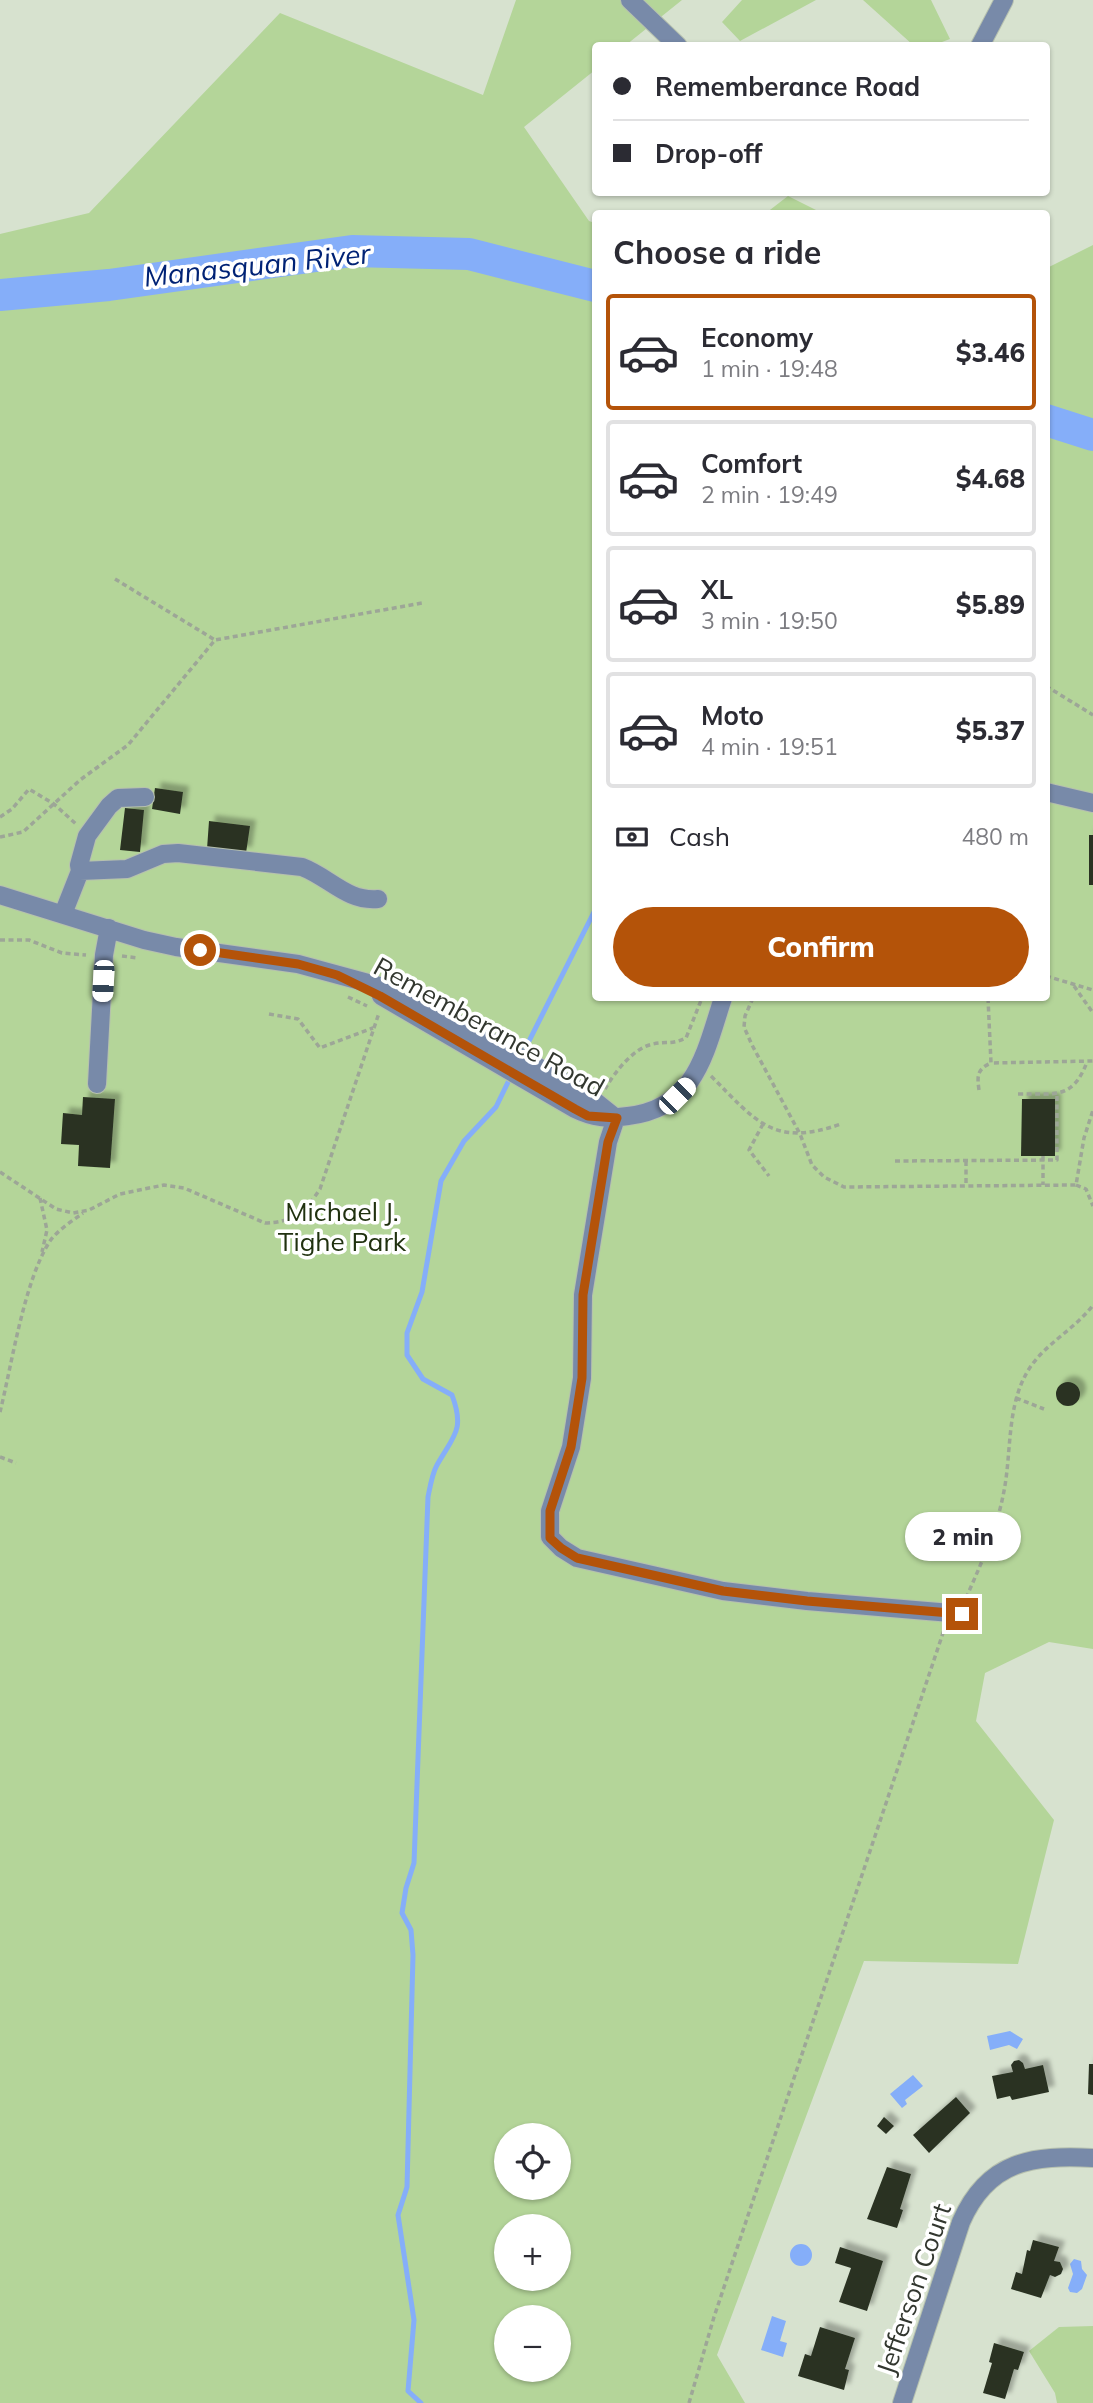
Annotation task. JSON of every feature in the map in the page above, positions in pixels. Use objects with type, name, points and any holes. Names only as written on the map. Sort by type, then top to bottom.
[{"type":"street","points":[[630,0],[674,42]]},
{"type":"street","points":[[982,42],[1004,0]]},
{"type":"street","points":[[1050,793],[1093,803]]},
{"type":"street","points":[[63,914],[80,871],[79,865],[87,836],[118,798],[145,797]]},
{"type":"street","points":[[80,871],[127,869],[163,854],[178,852],[302,867],[317,873],[348,895],[365,900],[378,899]]},
{"type":"street","name":"Rememberance Road","points":[[0,895],[176,947],[298,964],[379,986],[414,1001],[503,1058]]},
{"type":"street","points":[[97,1084],[108,928]]},
{"type":"street","name":"Rememberance Road","points":[[337,975],[528,1072],[597,1102],[617,1118]]},
{"type":"street","name":"Rememberance Road","points":[[528,1072],[588,1116],[617,1118],[654,1112],[667,1105],[687,1086],[699,1064],[722,1001]]},
{"type":"street","points":[[617,1118],[608,1142],[583,1295],[582,1378],[571,1447],[550,1511],[550,1538],[577,1558],[723,1591],[962,1614]]},
{"type":"street","name":"Jefferson Court","points":[[902,2403],[961,2222],[973,2199],[999,2174],[1028,2160],[1056,2156],[1093,2158]]},
{"type":"path","points":[[115,579],[215,640]]},
{"type":"path","points":[[0,837],[23,832],[80,780],[128,745],[215,640],[422,603]]},
{"type":"path","points":[[1050,688],[1093,715]]},
{"type":"path","points":[[0,817],[29,789],[54,804],[87,836]]},
{"type":"path","points":[[1050,977],[1093,990]]},
{"type":"path","points":[[1072,984],[1093,1013]]},
{"type":"path","points":[[0,1172],[56,1209],[73,1213],[120,1194],[164,1185],[184,1188],[265,1223],[280,1223],[307,1209],[320,1189],[379,1012],[380,996]]},
{"type":"path","points":[[597,1102],[615,1072],[635,1054],[656,1043],[666,1045],[685,1038],[701,1001]]},
{"type":"path","points":[[752,1001],[745,1016],[744,1027],[800,1134],[812,1165],[824,1177],[844,1187],[1076,1185],[1086,1189],[1093,1206]]},
{"type":"path","points":[[988,1001],[991,1063]]},
{"type":"path","points":[[269,1014],[298,1019],[320,1048],[373,1028]]},
{"type":"path","points":[[979,1090],[979,1072],[982,1067],[991,1063],[1093,1061]]},
{"type":"path","points":[[1018,1094],[1057,1093],[1071,1089],[1080,1079],[1087,1062]]},
{"type":"path","points":[[699,1064],[755,1119],[776,1130],[800,1134],[841,1124]]},
{"type":"path","points":[[895,1161],[1057,1160],[1057,1093]]},
{"type":"path","points":[[1076,1185],[1084,1138],[1093,1110]]},
{"type":"path","points":[[763,1124],[749,1150],[769,1175]]},
{"type":"path","points":[[1043,1158],[1043,1185]]},
{"type":"path","points":[[966,1161],[966,1186]]},
{"type":"path","points":[[0,1412],[47,1230],[40,1198]]},
{"type":"path","points":[[41,1258],[51,1239],[86,1210]]},
{"type":"path","points":[[689,2403],[714,2317],[917,1708],[941,1644],[946,1622],[962,1614],[965,1599],[996,1526],[1004,1491],[1016,1398],[1031,1366],[1083,1319],[1093,1305]]},
{"type":"path","points":[[1016,1398],[1044,1409]]},
{"type":"path","points":[[0,1457],[16,1463]]},
{"type":"green space","name":"Michael J. Tighe Park","points":[[516,0],[682,0],[630,42],[592,42],[592,72],[524,127],[592,222],[592,1001],[1050,1001],[1050,266],[1093,245],[1093,1649],[1049,1642],[985,1673],[976,1721],[1054,1820],[1018,1964],[864,1961],[717,2355],[745,2403],[0,2403],[0,234],[89,213],[280,13],[483,95]]},
{"type":"green space","points":[[742,0],[816,0],[740,41],[722,22]]},
{"type":"green space","points":[[863,0],[931,0],[950,39],[942,42],[910,42]]},
{"type":"green space","points":[[788,196],[816,210],[770,210]]},
{"type":"green space","points":[[1093,2326],[1093,2403],[1057,2403],[1055,2393],[1029,2351],[1059,2327]]},
{"type":"water","points":[[1010,2031],[1023,2039],[1017,2049],[1009,2045],[990,2050],[987,2036]]},
{"type":"water","points":[[913,2075],[923,2086],[905,2100],[907,2104],[902,2108],[890,2094]]},
{"type":"water","points":[[801,2244],[809,2247],[812,2255],[809,2263],[801,2266],[793,2263],[790,2255],[793,2247]]},
{"type":"water","points":[[1074,2259],[1081,2261],[1082,2269],[1087,2275],[1082,2289],[1077,2293],[1070,2292],[1068,2288],[1073,2274],[1070,2264]]},
{"type":"water","points":[[772,2316],[786,2321],[780,2341],[787,2343],[783,2357],[761,2350]]},
{"type":"building","points":[[155,788],[183,792],[180,814],[152,809]]},
{"type":"building","points":[[125,808],[144,810],[140,852],[120,850]]},
{"type":"building","points":[[209,821],[250,826],[246,853],[207,849]]},
{"type":"building","points":[[1089,835],[1093,835],[1093,885],[1089,885]]},
{"type":"building","points":[[83,1097],[115,1099],[110,1168],[78,1166],[79,1145],[61,1144],[63,1113],[82,1115]]},
{"type":"building","points":[[1022,1099],[1055,1099],[1055,1156],[1021,1156]]},
{"type":"building","points":[[1068,1382],[1076,1386],[1080,1394],[1076,1402],[1068,1406],[1060,1402],[1056,1394],[1060,1386]]},
{"type":"building","points":[[1019,2060],[1025,2069],[1043,2065],[1049,2092],[1012,2100],[1010,2096],[997,2099],[992,2076],[1013,2072],[1011,2065]]},
{"type":"building","points":[[1089,2064],[1093,2064],[1093,2095],[1088,2094]]},
{"type":"building","points":[[956,2097],[970,2113],[929,2153],[913,2135]]},
{"type":"building","points":[[884,2117],[894,2126],[886,2134],[877,2126]]},
{"type":"building","points":[[887,2167],[911,2174],[897,2228],[867,2219]]},
{"type":"building","points":[[1033,2240],[1059,2247],[1054,2261],[1060,2262],[1063,2269],[1061,2274],[1055,2277],[1050,2275],[1041,2298],[1011,2289],[1016,2272],[1022,2274],[1027,2250],[1030,2251]]},
{"type":"building","points":[[840,2247],[883,2261],[867,2311],[839,2302],[851,2268],[835,2263]]},
{"type":"building","points":[[820,2327],[855,2338],[845,2369],[849,2370],[844,2390],[798,2376],[805,2354],[811,2356]]},
{"type":"building","points":[[994,2343],[1024,2352],[1018,2370],[1014,2369],[1005,2399],[983,2393],[992,2363],[989,2362]]},
{"type":"waterway","name":"Manasquan River","points":[[0,295],[109,285],[352,251],[469,254],[592,285]]},
{"type":"waterway","name":"Manasquan River","points":[[1050,421],[1093,435]]},
{"type":"waterway","points":[[522,1055],[592,916]]},
{"type":"waterway","points":[[421,2403],[408,2391],[414,2320],[398,2215],[407,2187],[413,1955],[411,1930],[402,1913],[414,1863],[428,1497],[435,1469],[456,1432],[458,1416],[452,1395],[423,1379],[407,1355],[407,1333],[422,1292],[441,1181],[464,1141],[496,1107],[511,1076]]},
{"type":"route","points":[[200,950],[298,964],[337,975],[380,996],[588,1116],[617,1118],[608,1142],[583,1295],[582,1378],[571,1447],[550,1511],[550,1538],[561,1548],[577,1558],[723,1591],[962,1614]]}]
